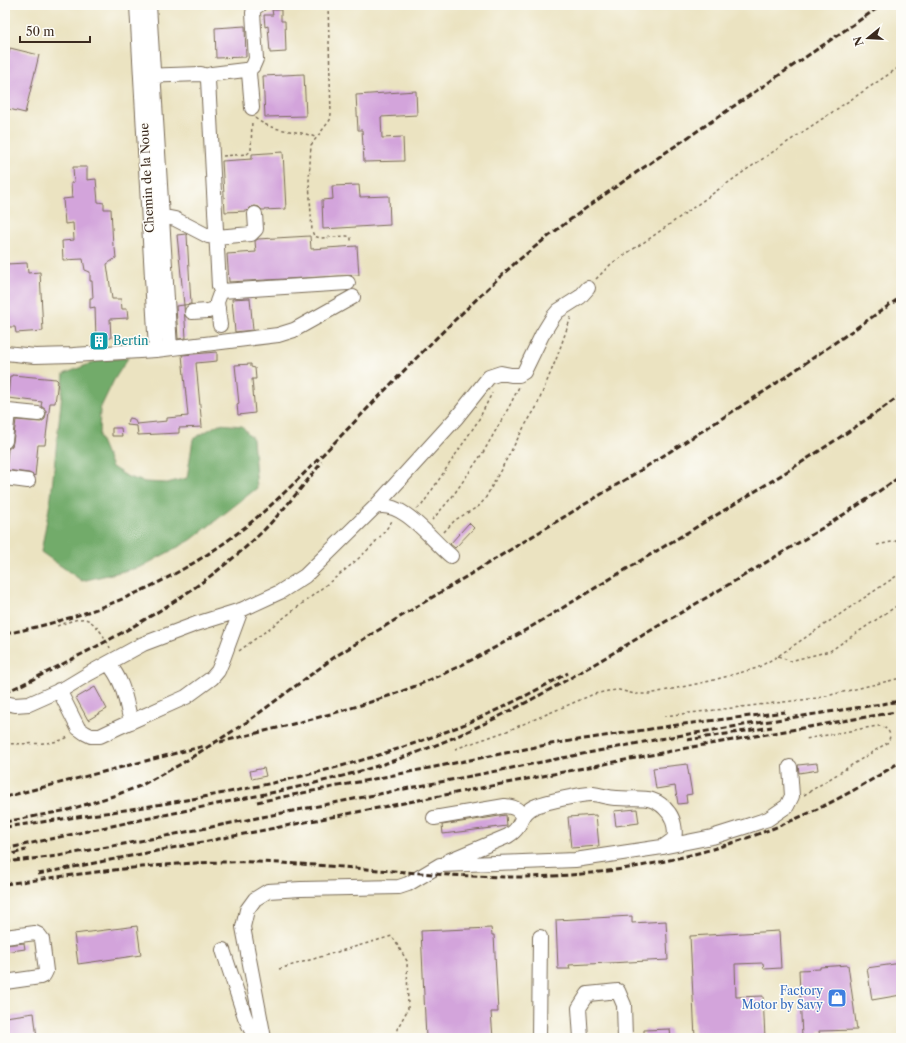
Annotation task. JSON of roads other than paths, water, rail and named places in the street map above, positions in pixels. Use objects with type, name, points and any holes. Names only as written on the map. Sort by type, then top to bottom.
[{"type":"street","name":"Chemin de la Noue","points":[[137,5],[147,76],[162,218],[163,349]]},
{"type":"street","name":"Chemin de la Noue","points":[[149,5],[147,76],[163,349]]},
{"type":"street","points":[[247,72],[256,59],[253,13],[254,8],[259,5]]},
{"type":"street","points":[[147,76],[201,74],[206,76],[245,70],[249,73],[252,108]]},
{"type":"street","points":[[206,76],[208,80],[219,286],[221,291],[217,302],[220,325]]},
{"type":"street","points":[[162,218],[176,219],[208,236],[216,237],[251,234],[256,229],[255,214]]},
{"type":"street","points":[[221,291],[348,283]]},
{"type":"street","points":[[5,703],[15,705],[29,704],[59,690],[143,644],[172,632],[241,610],[280,592],[305,576],[375,507],[457,417],[489,377],[501,373],[515,375],[524,372],[542,335],[553,317],[558,311],[580,297],[588,288]]},
{"type":"street","points":[[5,353],[50,356],[163,349],[278,335],[294,330],[353,297]]},
{"type":"street","points":[[192,312],[208,311],[218,308]]},
{"type":"street","points":[[5,441],[8,411],[38,414]]},
{"type":"street","points":[[5,478],[28,481]]},
{"type":"street","points":[[375,507],[382,505],[404,514],[451,556]]},
{"type":"street","points":[[59,690],[78,728],[91,736],[100,736],[186,697],[212,678],[223,659],[241,610]]},
{"type":"street","points":[[112,660],[121,682],[131,722]]},
{"type":"street","points":[[440,865],[575,860],[662,847],[712,837],[768,819],[788,806],[792,796],[790,767]]},
{"type":"street","points":[[264,1038],[243,927],[247,910],[255,899],[268,891],[399,887],[408,884],[440,865],[508,836],[516,829],[522,816],[527,810],[536,806],[591,793],[616,798],[646,798],[658,801],[672,816],[674,825],[674,839],[662,847]]},
{"type":"street","points":[[434,818],[505,806],[515,808],[520,811],[522,816]]},
{"type":"street","points":[[5,937],[35,933],[39,934],[42,939],[46,971],[44,975],[40,977],[5,982]]},
{"type":"street","points":[[539,1038],[540,937]]},
{"type":"street","points":[[223,950],[244,1017],[255,1038]]},
{"type":"street","points":[[581,1038],[579,1008],[588,994],[618,991],[624,1005],[625,1038]]},
{"type":"railway","points":[[5,634],[62,620],[115,602],[167,578],[217,548],[249,524],[293,484],[427,348],[514,264],[577,214],[621,183],[882,5]]},
{"type":"railway","points":[[5,822],[68,810],[113,796],[140,786],[181,764],[247,722],[336,656],[641,470],[768,389],[901,297]]},
{"type":"railway","points":[[220,742],[318,718],[390,696],[442,675],[497,646],[550,615],[767,484],[835,441],[901,395]]},
{"type":"railway","points":[[5,692],[131,628],[199,585],[220,569],[261,533],[285,507],[322,462]]},
{"type":"railway","points":[[5,849],[311,784],[381,765],[439,744],[474,729],[573,676],[787,550],[845,514],[901,476]]},
{"type":"railway","points":[[5,827],[116,811],[228,792],[283,781],[338,767],[392,751],[461,726],[508,705],[568,673]]},
{"type":"railway","points":[[5,862],[58,856],[145,840],[659,739],[901,701]]},
{"type":"railway","points":[[38,874],[692,747],[901,711]]},
{"type":"railway","points":[[257,802],[551,744],[684,724],[785,712]]},
{"type":"railway","points":[[687,740],[772,727]]},
{"type":"railway","points":[[5,797],[204,746]]},
{"type":"railway","points":[[5,884],[131,868],[226,862],[258,862],[452,875],[517,877],[568,875],[618,870],[718,848],[766,831],[813,811],[858,788],[901,761]]},
{"type":"railway","points":[[5,856],[26,850]]},
{"type":"place","name":"Bertin","points":[[99,341]]},
{"type":"place","name":"Factory Motor by Savy","points":[[837,998]]}]
